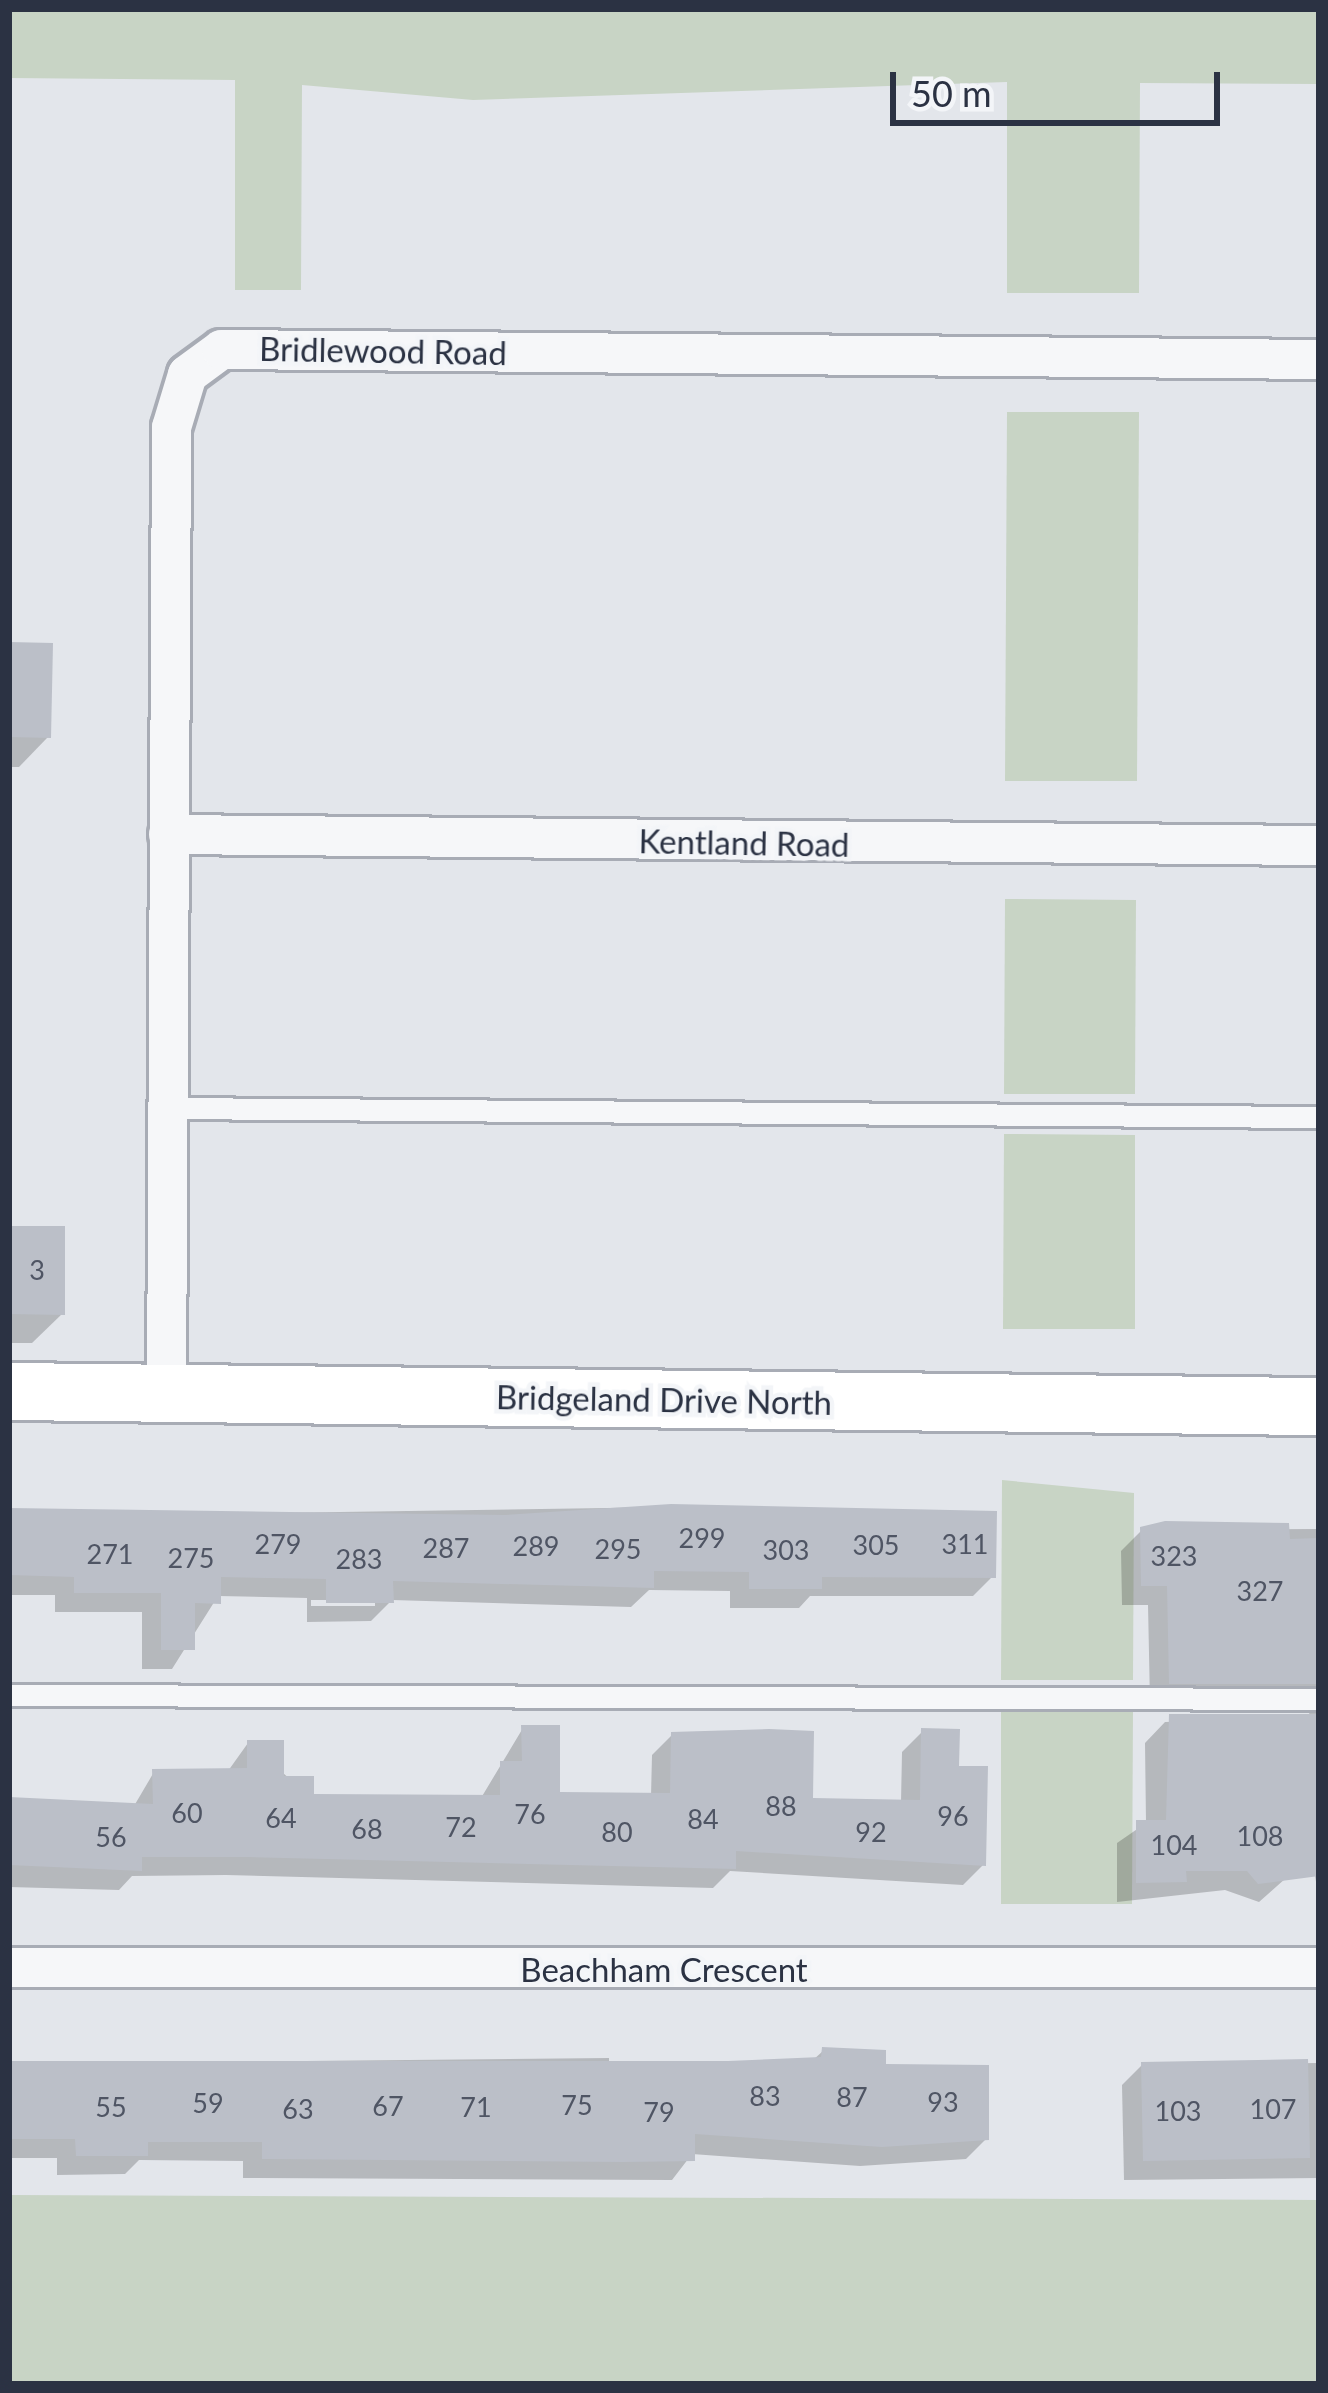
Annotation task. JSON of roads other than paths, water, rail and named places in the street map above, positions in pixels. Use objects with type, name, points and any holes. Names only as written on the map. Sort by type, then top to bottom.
[{"type":"street","name":"Bridlewood Road","points":[[166,1393],[171,427],[187,374],[221,349],[1319,359]]},
{"type":"street","name":"Kentland Road","points":[[168,834],[1319,845]]},
{"type":"street","name":"Bridgeland Drive North","points":[[9,1391],[1319,1406]]},
{"type":"street","name":"Beachham Crescent","points":[[9,1967],[1319,1967]]},
{"type":"lane","points":[[166,1108],[1319,1117]]},
{"type":"lane","points":[[9,1695],[1319,1699]]}]
